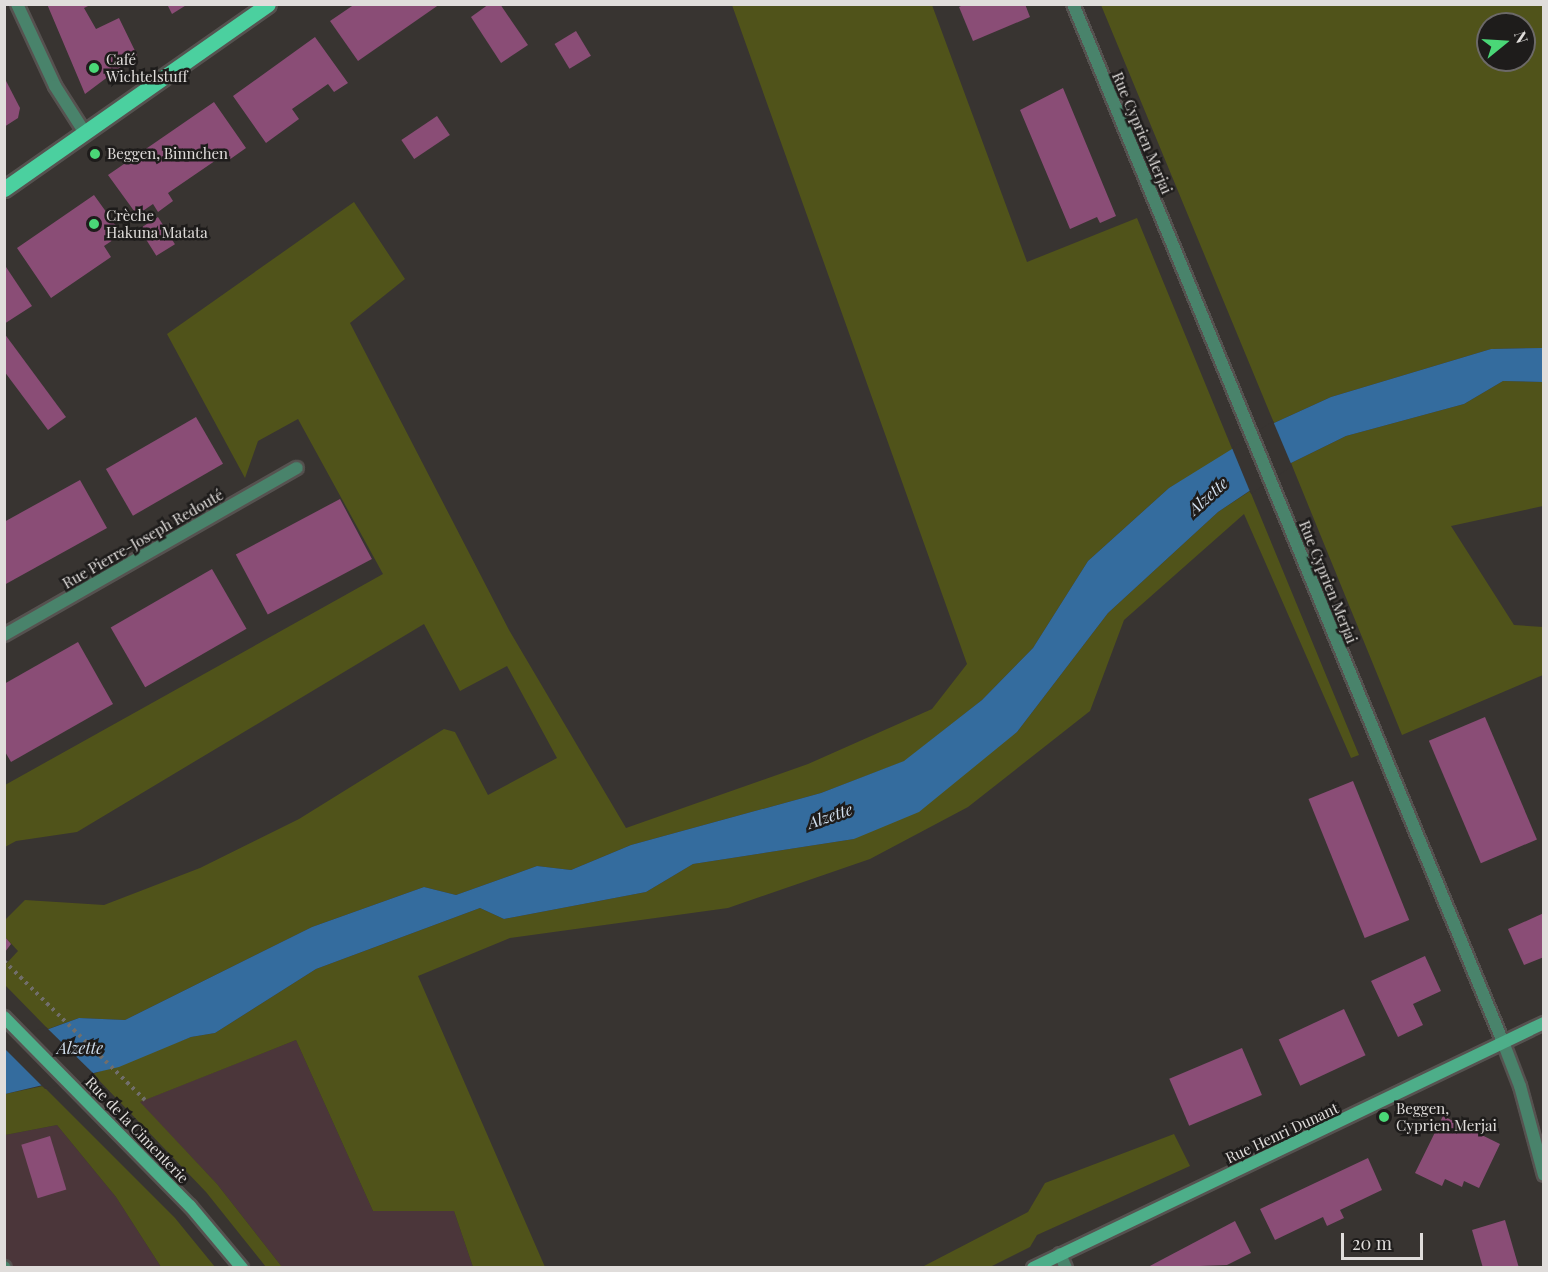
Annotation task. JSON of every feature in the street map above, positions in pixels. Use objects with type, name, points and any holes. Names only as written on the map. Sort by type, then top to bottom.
[{"type":"main road","points":[[4,189],[268,4]]},
{"type":"main road","name":"Rue de la Cimenterie","points":[[4,1017],[190,1206],[242,1268]]},
{"type":"main road","name":"Rue Henri Dunant","points":[[1032,1268],[1544,1023]]},
{"type":"street","points":[[17,4],[55,86],[85,133]]},
{"type":"street","name":"Rue Cyprien Merjai","points":[[1073,4],[1503,1042],[1520,1086],[1544,1175]]},
{"type":"street","name":"Rue Pierre-Joseph Redouté","points":[[4,635],[297,468]]},
{"type":"street","points":[[1060,1254],[1066,1268]]},
{"type":"path","points":[[4,961],[145,1100]]},
{"type":"shaded area","points":[[296,1040],[373,1211],[454,1211],[473,1267],[282,1267],[217,1184],[139,1102]]},
{"type":"shaded area","points":[[57,1125],[116,1197],[161,1267],[5,1268],[5,1135]]},
{"type":"green space","points":[[732,5],[932,5],[1027,262],[1137,218],[1233,451],[1169,488],[1088,561],[1033,648],[982,700],[905,761],[821,793],[631,845],[571,870],[537,866],[456,895],[424,887],[312,927],[125,1020],[79,1018],[48,1029],[5,985],[5,965],[18,951],[5,937],[5,920],[25,900],[104,905],[200,868],[299,819],[444,729],[455,732],[488,795],[557,758],[507,666],[460,691],[424,624],[77,832],[16,841],[5,847],[5,785],[383,574],[298,419],[258,441],[245,478],[167,334],[354,202],[405,279],[350,323],[509,630],[626,828],[808,764],[932,709],[967,664]]},
{"type":"green space","points":[[1101,5],[1543,5],[1543,348],[1491,349],[1331,397],[1274,423]]},
{"type":"green space","points":[[1503,381],[1543,382],[1543,506],[1451,526],[1514,625],[1543,627],[1543,675],[1402,735],[1291,463],[1346,436],[1464,404]]},
{"type":"green space","points":[[1250,491],[1359,755],[1351,758],[1244,514],[1124,620],[1090,711],[968,807],[870,859],[728,908],[510,938],[418,976],[545,1267],[473,1267],[454,1211],[373,1211],[296,1040],[140,1102],[217,1184],[282,1267],[266,1267],[206,1192],[93,1074],[191,1037],[215,1033],[316,969],[480,908],[504,919],[646,892],[693,864],[854,839],[1017,732],[1108,613],[1218,512]]},
{"type":"green space","points":[[43,1086],[175,1218],[215,1267],[161,1267],[116,1197],[57,1125],[5,1135],[5,1094]]},
{"type":"green space","points":[[1174,1134],[1190,1166],[1037,1235],[1030,1247],[990,1267],[922,1267],[1028,1212],[1045,1183]]},
{"type":"water","name":"Alzette","points":[[1543,348],[1543,382],[1503,381],[1464,404],[1346,436],[1291,463],[1218,512],[1108,613],[1017,732],[919,812],[854,839],[693,864],[646,892],[504,919],[480,908],[316,969],[215,1033],[191,1037],[119,1067],[5,1094],[5,1045],[79,1018],[125,1020],[312,927],[424,887],[456,895],[537,866],[571,870],[631,845],[821,793],[904,761],[982,700],[1033,648],[1088,561],[1169,488],[1274,423],[1331,397],[1491,349]]},
{"type":"pier","points":[[1273,421],[1292,466],[1251,494],[1232,448]]},
{"type":"pier","points":[[46,1027],[96,1076],[45,1089],[4,1048],[4,1042]]},
{"type":"building","points":[[47,4],[92,4],[84,8],[96,29],[119,18],[137,55],[85,94]]},
{"type":"building","points":[[167,4],[188,4],[172,14]]},
{"type":"building","points":[[355,4],[440,4],[358,61],[330,21]]},
{"type":"building","points":[[489,4],[500,4],[528,45],[501,63],[471,17]]},
{"type":"building","points":[[965,4],[1025,4],[1030,17],[973,41],[959,7]]},
{"type":"building","points":[[576,31],[591,56],[570,69],[555,44]]},
{"type":"building","points":[[315,37],[348,83],[334,92],[328,84],[292,109],[299,119],[266,143],[233,96]]},
{"type":"building","points":[[4,77],[20,108],[18,118],[4,127]]},
{"type":"building","points":[[1063,88],[1116,216],[1100,223],[1097,217],[1070,229],[1020,110]]},
{"type":"building","points":[[214,102],[246,148],[229,160],[225,154],[168,193],[173,201],[158,212],[153,204],[137,215],[108,175]]},
{"type":"building","points":[[437,116],[450,135],[414,159],[401,140]]},
{"type":"building","points":[[94,195],[122,234],[104,246],[111,257],[51,298],[17,248]]},
{"type":"building","points":[[158,217],[175,244],[156,256],[139,229]]},
{"type":"building","points":[[4,264],[32,306],[4,324]]},
{"type":"building","points":[[4,333],[66,417],[48,430],[4,371]]},
{"type":"building","points":[[196,417],[223,464],[133,516],[106,469]]},
{"type":"building","points":[[80,480],[107,528],[4,585],[4,522]]},
{"type":"building","points":[[340,499],[372,559],[268,614],[236,554]]},
{"type":"building","points":[[212,569],[246,629],[145,687],[111,628]]},
{"type":"building","points":[[78,642],[113,704],[11,762],[4,750],[4,684]]},
{"type":"building","points":[[1485,717],[1537,839],[1481,863],[1429,741]]},
{"type":"building","points":[[1353,781],[1409,920],[1365,938],[1308,799]]},
{"type":"building","points":[[1544,913],[1544,957],[1524,965],[1508,929]]},
{"type":"building","points":[[5,937],[11,944],[5,952]]},
{"type":"building","points":[[1425,956],[1441,991],[1413,1004],[1423,1025],[1398,1037],[1371,981]]},
{"type":"building","points":[[1344,1009],[1366,1055],[1300,1086],[1279,1039]]},
{"type":"building","points":[[1242,1048],[1262,1095],[1189,1126],[1169,1079]]},
{"type":"building","points":[[1443,1116],[1500,1144],[1479,1188],[1464,1181],[1462,1187],[1445,1179],[1442,1186],[1415,1173]]},
{"type":"building","points":[[50,1136],[66,1190],[38,1198],[21,1145]]},
{"type":"building","points":[[1368,1158],[1382,1190],[1340,1210],[1344,1218],[1327,1226],[1323,1217],[1275,1240],[1260,1209]]},
{"type":"building","points":[[1505,1220],[1519,1268],[1483,1268],[1472,1230]]},
{"type":"building","points":[[1235,1221],[1251,1253],[1227,1265],[1146,1268]]},
{"type":"place","name":"Café Wichtelstuff","points":[[94,68]]},
{"type":"place","name":"Beggen, Binnchen","points":[[95,154]]},
{"type":"place","name":"Crèche Hakuna Matata","points":[[94,224]]},
{"type":"place","name":"Beggen, Cyprien Merjai","points":[[1384,1117]]}]
